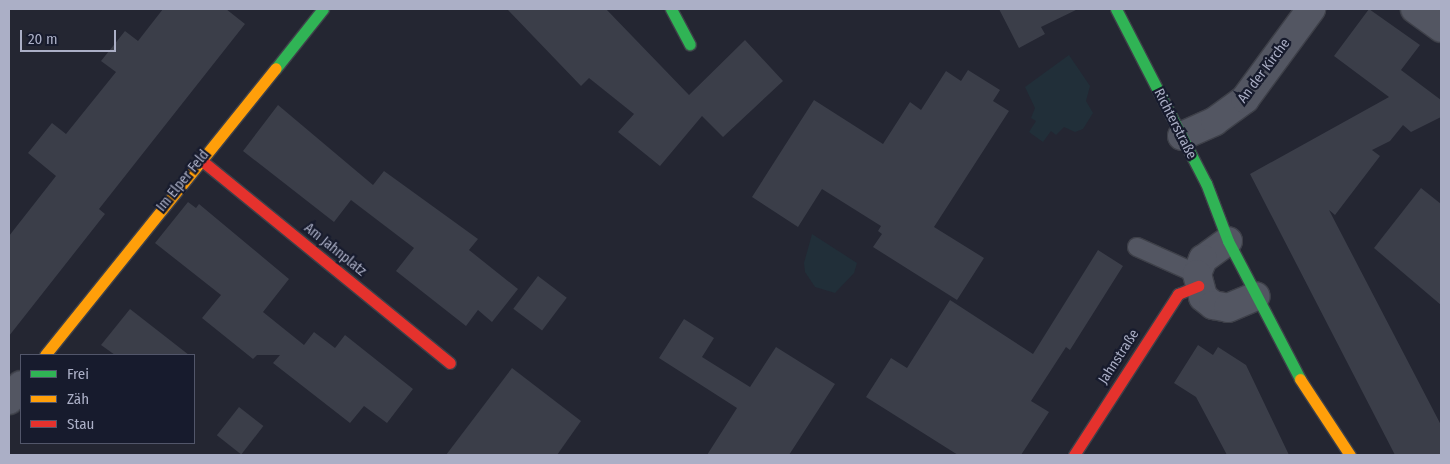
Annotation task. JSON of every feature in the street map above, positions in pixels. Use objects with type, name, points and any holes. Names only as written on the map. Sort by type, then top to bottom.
[{"type":"street","name":"Im Elper Feld","points":[[46,354],[323,9]]},
{"type":"street","points":[[671,9],[690,44]]},
{"type":"street","name":"Richterstraße","points":[[1116,9],[1182,136],[1220,215],[1228,241],[1256,296],[1309,396],[1350,455]]},
{"type":"street","name":"An der Kirche","points":[[1182,136],[1215,121],[1245,99],[1311,9]]},
{"type":"street","points":[[1415,9],[1441,28]]},
{"type":"street","name":"Am Jahnplatz","points":[[201,160],[450,363]]},
{"type":"street","points":[[1228,241],[1203,259],[1197,280],[1203,297],[1213,306],[1228,308],[1256,296]]},
{"type":"street","name":"Jahnstraße","points":[[1074,455],[1178,294],[1197,280]]},
{"type":"street","points":[[9,400],[20,386]]},
{"type":"lane","points":[[1137,247],[1197,280]]},
{"type":"shaded area","points":[[1069,55],[1090,86],[1086,101],[1093,113],[1083,129],[1075,132],[1064,127],[1056,135],[1051,131],[1043,142],[1029,132],[1036,121],[1031,118],[1035,108],[1025,87]]},
{"type":"shaded area","points":[[812,234],[857,263],[854,273],[835,293],[815,287],[805,272],[804,263]]},
{"type":"building","points":[[163,9],[226,9],[245,24],[99,209],[105,214],[9,336],[9,236],[56,176],[28,153],[52,123],[66,134],[116,72],[101,61],[125,31],[138,41]]},
{"type":"building","points":[[507,9],[606,9],[689,95],[745,40],[783,81],[723,137],[702,116],[660,166],[618,132],[634,114],[589,78],[581,86]]},
{"type":"building","points":[[999,9],[1078,9],[1041,27],[1045,34],[1019,48]]},
{"type":"building","points":[[1369,9],[1420,45],[1401,70],[1441,100],[1441,117],[1411,132],[1403,125],[1390,141],[1372,150],[1380,156],[1335,215],[1329,210],[1441,425],[1441,455],[1395,455],[1250,174],[1389,97],[1334,56]]},
{"type":"building","points":[[968,70],[1000,90],[993,101],[1009,111],[934,227],[984,258],[957,300],[873,247],[882,234],[878,231],[881,226],[822,189],[798,227],[752,197],[814,100],[883,144],[910,102],[921,110],[946,71],[961,81]]},
{"type":"building","points":[[278,105],[373,185],[384,171],[478,239],[469,250],[518,289],[492,322],[478,310],[466,326],[396,271],[414,248],[351,200],[334,222],[243,151]]},
{"type":"building","points":[[1421,188],[1441,204],[1441,305],[1374,248]]},
{"type":"building","points":[[188,202],[196,208],[199,204],[289,279],[263,312],[304,345],[314,332],[335,348],[345,335],[413,389],[387,423],[364,406],[350,423],[273,363],[280,355],[257,355],[253,359],[202,318],[221,295],[155,243]]},
{"type":"building","points":[[1098,250],[1123,266],[1070,350],[1066,347],[1031,401],[1049,412],[1021,455],[958,455],[866,397],[891,358],[907,368],[950,300],[1033,354]]},
{"type":"building","points":[[538,276],[567,298],[542,330],[513,309]]},
{"type":"building","points":[[130,309],[188,354],[114,354],[101,345]]},
{"type":"building","points":[[684,319],[714,338],[702,357],[750,387],[776,347],[835,384],[789,455],[707,455],[737,408],[659,358]]},
{"type":"building","points":[[1198,345],[1213,355],[1218,347],[1246,365],[1289,455],[1227,455],[1196,397],[1174,383]]},
{"type":"building","points":[[512,368],[581,421],[557,455],[446,455]]},
{"type":"building","points":[[239,407],[263,426],[241,454],[217,435]]},
{"type":"traffic: fast","points":[[276,68],[323,9]]},
{"type":"traffic: fast","points":[[671,9],[690,44]]},
{"type":"traffic: fast","points":[[1116,9],[1206,183],[1228,241],[1300,379]]},
{"type":"traffic: slow","points":[[46,354],[276,68]]},
{"type":"traffic: slow","points":[[1300,379],[1350,455]]},
{"type":"traffic: jam","points":[[201,160],[450,363]]},
{"type":"traffic: jam","points":[[1074,455],[1178,294],[1198,286]]}]
